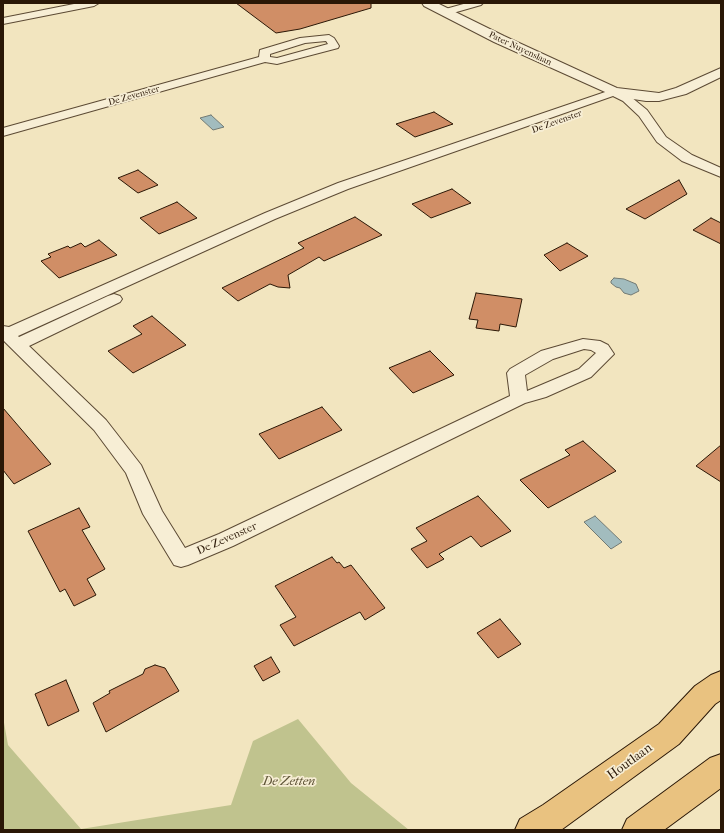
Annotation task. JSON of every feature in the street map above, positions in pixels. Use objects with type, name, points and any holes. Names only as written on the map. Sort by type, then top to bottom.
[{"type":"main road","name":"Houtlaan","points":[[531,830],[554,816],[669,734],[705,695],[721,684]]},
{"type":"main road","points":[[638,830],[721,769]]},
{"type":"street","points":[[3,21],[94,3]]},
{"type":"street","name":"Pater Nuyenslaan","points":[[428,3],[499,39],[627,99],[643,112],[657,131],[661,140],[687,158],[721,173]]},
{"type":"street","points":[[446,12],[478,3]]},
{"type":"street","name":"De Zevenster","points":[[3,132],[264,59],[276,61],[334,46],[329,38],[304,40],[264,52],[264,59]]},
{"type":"street","name":"Pater Nuyenslaan","points":[[614,92],[646,98],[659,97],[681,91],[721,72]]},
{"type":"street","name":"De Zevenster","points":[[483,143],[614,92]]},
{"type":"street","name":"De Zevenster","points":[[519,399],[516,373],[547,355],[583,344],[594,345],[602,348],[606,354],[586,373],[540,393],[519,399],[226,540],[181,559],[153,514],[134,470],[100,425],[9,337],[199,253],[261,230],[348,188],[483,143],[627,99]]},
{"type":"green space","name":"De Zetten","points":[[3,717],[8,745],[81,829],[231,805],[253,741],[298,719],[351,783],[409,830],[3,830]]},
{"type":"water","points":[[211,115],[224,127],[213,130],[200,118]]},
{"type":"water","points":[[614,278],[624,279],[636,284],[639,291],[631,295],[624,293],[620,288],[611,283]]},
{"type":"water","points":[[595,516],[622,542],[611,549],[584,522]]},
{"type":"building","points":[[236,3],[371,3],[371,8],[300,29],[276,33]]},
{"type":"building","points":[[434,112],[453,124],[415,137],[396,124]]},
{"type":"building","points":[[138,170],[158,185],[138,193],[118,178]]},
{"type":"building","points":[[679,180],[687,194],[645,219],[626,209]]},
{"type":"building","points":[[452,189],[471,203],[431,218],[412,204]]},
{"type":"building","points":[[177,202],[197,218],[159,234],[140,218]]},
{"type":"building","points":[[355,217],[382,235],[324,261],[319,257],[288,275],[290,288],[278,287],[270,284],[238,301],[222,288],[304,248],[298,243]]},
{"type":"building","points":[[711,218],[721,223],[721,244],[693,230]]},
{"type":"building","points":[[99,240],[117,255],[59,278],[41,261],[51,257],[48,254],[68,246],[70,248],[81,243],[85,247]]},
{"type":"building","points":[[567,243],[588,256],[560,271],[544,255]]},
{"type":"building","points":[[476,293],[522,299],[516,327],[500,324],[499,331],[476,328],[478,320],[469,319]]},
{"type":"building","points":[[152,316],[186,345],[133,373],[108,351],[142,334],[133,326]]},
{"type":"building","points":[[430,351],[454,375],[413,393],[389,368]]},
{"type":"building","points":[[322,407],[342,430],[279,459],[259,434]]},
{"type":"building","points":[[3,408],[51,464],[14,484],[3,470]]},
{"type":"building","points":[[583,441],[616,471],[548,508],[520,480],[570,455],[565,450]]},
{"type":"building","points":[[721,445],[721,482],[696,466]]},
{"type":"building","points":[[478,496],[511,531],[481,547],[471,536],[439,554],[444,559],[427,568],[411,549],[427,541],[416,528]]},
{"type":"building","points":[[79,508],[90,527],[82,530],[105,569],[87,579],[96,595],[74,606],[65,589],[60,592],[28,531]]},
{"type":"building","points":[[332,557],[344,568],[351,565],[385,608],[365,620],[360,612],[294,646],[280,625],[296,617],[275,586]]},
{"type":"building","points":[[500,619],[521,644],[498,658],[477,633]]},
{"type":"building","points":[[271,657],[280,672],[263,681],[254,666]]},
{"type":"building","points":[[155,665],[165,668],[179,691],[106,732],[93,703],[110,693],[109,691],[143,674],[145,669]]},
{"type":"building","points":[[66,680],[79,711],[48,726],[35,694]]}]
